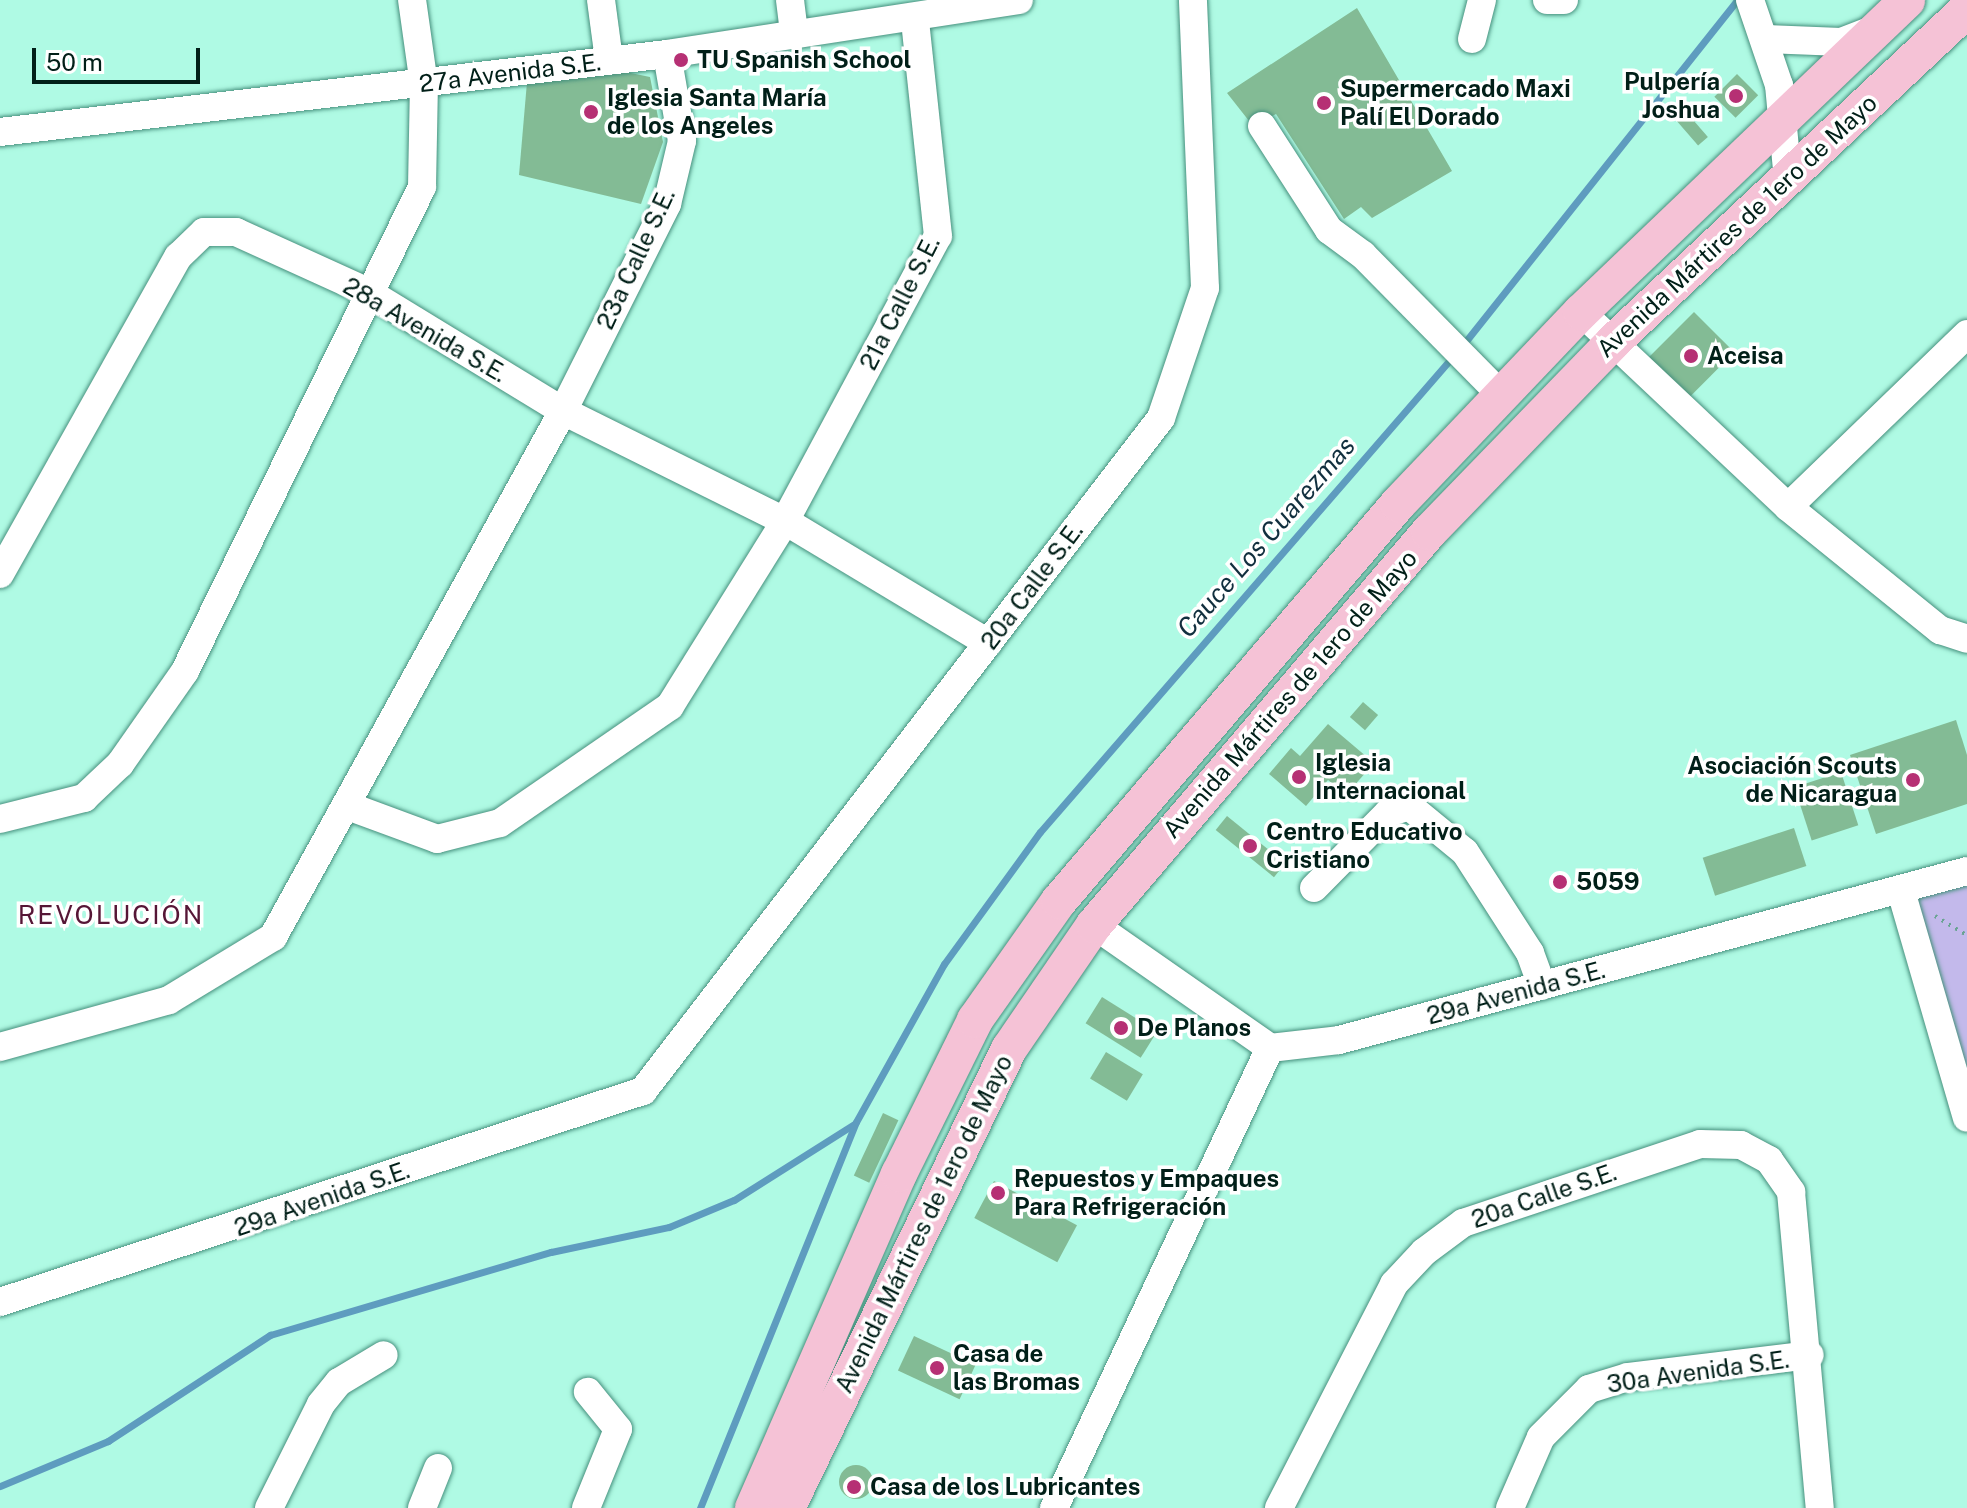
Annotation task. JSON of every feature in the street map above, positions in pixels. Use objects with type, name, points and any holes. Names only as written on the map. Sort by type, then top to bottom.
[{"type":"main road","name":"Avenida Mártires de 1ero de Mayo","points":[[765,1507],[899,1174],[975,1020],[1059,901],[1398,504],[1493,387],[1581,312],[1907,0]]},
{"type":"main road","name":"Avenida Mártires de 1ero de Mayo","points":[[765,1507],[1009,1049],[1094,925],[1429,532],[1613,342],[1967,10]]},
{"type":"main road","points":[[1398,504],[1429,532]]},
{"type":"street","points":[[0,819],[84,798],[120,764],[185,671],[422,187],[424,85],[412,0]]},
{"type":"street","points":[[601,0],[609,60]]},
{"type":"street","points":[[790,0],[794,34]]},
{"type":"street","name":"27a Avenida S.E.","points":[[0,132],[424,85],[667,54],[915,19],[977,4],[1019,0]]},
{"type":"street","name":"20a Calle S.E.","points":[[643,1091],[1161,418],[1205,288],[1193,0]]},
{"type":"street","points":[[1472,39],[1482,0]]},
{"type":"street","points":[[1547,0],[1564,0]]},
{"type":"street","points":[[1750,3],[1766,39],[1784,118],[1788,180]]},
{"type":"street","name":"21a Calle S.E.","points":[[348,806],[437,839],[500,823],[670,706],[785,521],[938,236],[915,19]]},
{"type":"street","points":[[1766,39],[1828,43],[1877,28]]},
{"type":"street","name":"23a Calle S.E.","points":[[0,1047],[169,1000],[273,937],[348,806],[563,411],[667,204],[682,141],[667,54]]},
{"type":"street","points":[[1262,126],[1329,230],[1493,387]]},
{"type":"street","name":"28a Avenida S.E.","points":[[0,574],[178,257],[204,232],[236,232],[368,292],[563,411],[785,521],[988,643]]},
{"type":"street","points":[[1581,312],[1788,507],[1940,630],[1967,639]]},
{"type":"street","points":[[1788,507],[1965,340]]},
{"type":"street","points":[[1314,888],[1388,813],[1409,806],[1465,852],[1530,953],[1542,986]]},
{"type":"street","name":"29a Avenida S.E.","points":[[1270,1048],[1339,1040],[1967,871]]},
{"type":"street","points":[[1901,891],[1967,1118]]},
{"type":"street","points":[[1054,1508],[1270,1048],[1094,925]]},
{"type":"street","name":"29a Avenida S.E.","points":[[0,1302],[643,1091]]},
{"type":"street","name":"20a Calle S.E.","points":[[1279,1508],[1394,1284],[1463,1223],[1700,1144],[1741,1145],[1769,1160],[1791,1192],[1810,1355]]},
{"type":"street","points":[[269,1508],[321,1404],[339,1382],[384,1355]]},
{"type":"street","points":[[1810,1355],[1820,1508]]},
{"type":"street","name":"30a Avenida S.E.","points":[[1510,1508],[1541,1437],[1589,1389],[1628,1377],[1810,1355]]},
{"type":"street","points":[[586,1508],[618,1429],[588,1392]]},
{"type":"street","points":[[422,1508],[438,1468]]},
{"type":"shaded area","points":[[1967,871],[1967,1118],[1901,891]]},
{"type":"building","name":"Supermercado Maxi Palí El Dorado","points":[[1357,8],[1452,171],[1372,218],[1361,207],[1344,219],[1276,114],[1253,126],[1227,93]]},
{"type":"building","name":"Iglesia Santa María de los Angeles","points":[[611,69],[650,77],[663,142],[641,204],[519,175],[527,82]]},
{"type":"building","name":"Pulpería Joshua","points":[[1737,74],[1758,95],[1736,118],[1714,97]]},
{"type":"building","points":[[1681,106],[1708,137],[1698,145],[1671,115]]},
{"type":"building","name":"Aceisa","points":[[1694,312],[1734,352],[1688,399],[1647,359]]},
{"type":"building","points":[[1363,702],[1378,715],[1365,730],[1350,717]]},
{"type":"building","name":"Asociación Scouts de Nicaragua","points":[[1956,720],[1967,755],[1967,804],[1876,834],[1850,755]]},
{"type":"building","points":[[1328,724],[1374,763],[1346,795],[1328,780],[1306,806],[1269,774],[1291,748],[1300,756]]},
{"type":"building","points":[[1841,772],[1858,825],[1812,840],[1794,787]]},
{"type":"building","name":"Centro Educativo Cristiano","points":[[1227,816],[1285,863],[1274,877],[1216,830]]},
{"type":"building","points":[[1794,828],[1806,866],[1715,896],[1703,858]]},
{"type":"building","name":"De Planos","points":[[1102,997],[1157,1031],[1141,1058],[1086,1023]]},
{"type":"building","points":[[1106,1052],[1143,1074],[1127,1101],[1090,1079]]},
{"type":"building","points":[[883,1113],[898,1120],[869,1183],[854,1176]]},
{"type":"building","points":[[994,1181],[1077,1225],[1057,1262],[974,1218]]},
{"type":"building","name":"Casa de las Bromas","points":[[914,1336],[976,1365],[960,1399],[898,1370]]},
{"type":"building","name":"Casa de los Lubricantes","points":[[856,1465],[868,1470],[873,1482],[868,1494],[856,1499],[844,1494],[839,1482],[844,1470]]},
{"type":"waterway","name":"Cauce Los Cuarezmas","points":[[1462,346],[1737,0]]},
{"type":"waterway","name":"Cauce Los Cuarezmas","points":[[700,1508],[856,1122],[944,964],[1040,832],[1454,355]]},
{"type":"waterway","points":[[0,1486],[108,1441],[270,1335],[551,1252],[669,1227],[734,1200],[854,1124]]},
{"type":"place","name":"TU Spanish School","points":[[681,60]]},
{"type":"place","name":"Pulpería Joshua","points":[[1736,96]]},
{"type":"place","name":"Supermercado Maxi Palí El Dorado","points":[[1324,103]]},
{"type":"place","name":"Iglesia Santa María de los Angeles","points":[[591,112]]},
{"type":"place","name":"Aceisa","points":[[1691,356]]},
{"type":"place","name":"Iglesia Internacional","points":[[1299,777]]},
{"type":"place","name":"Asociación Scouts de Nicaragua","points":[[1913,780]]},
{"type":"place","name":"Centro Educativo Cristiano","points":[[1250,846]]},
{"type":"place","name":"5059","points":[[1560,882]]},
{"type":"place","name":"De Planos","points":[[1121,1028]]},
{"type":"place","name":"Repuestos y Empaques Para Refrigeración","points":[[998,1193]]},
{"type":"place","name":"Casa de las Bromas","points":[[937,1368]]},
{"type":"place","name":"Casa de los Lubricantes","points":[[854,1487]]},
{"type":"district","name":"REVOLUCIÓN","points":[[111,915]]}]
